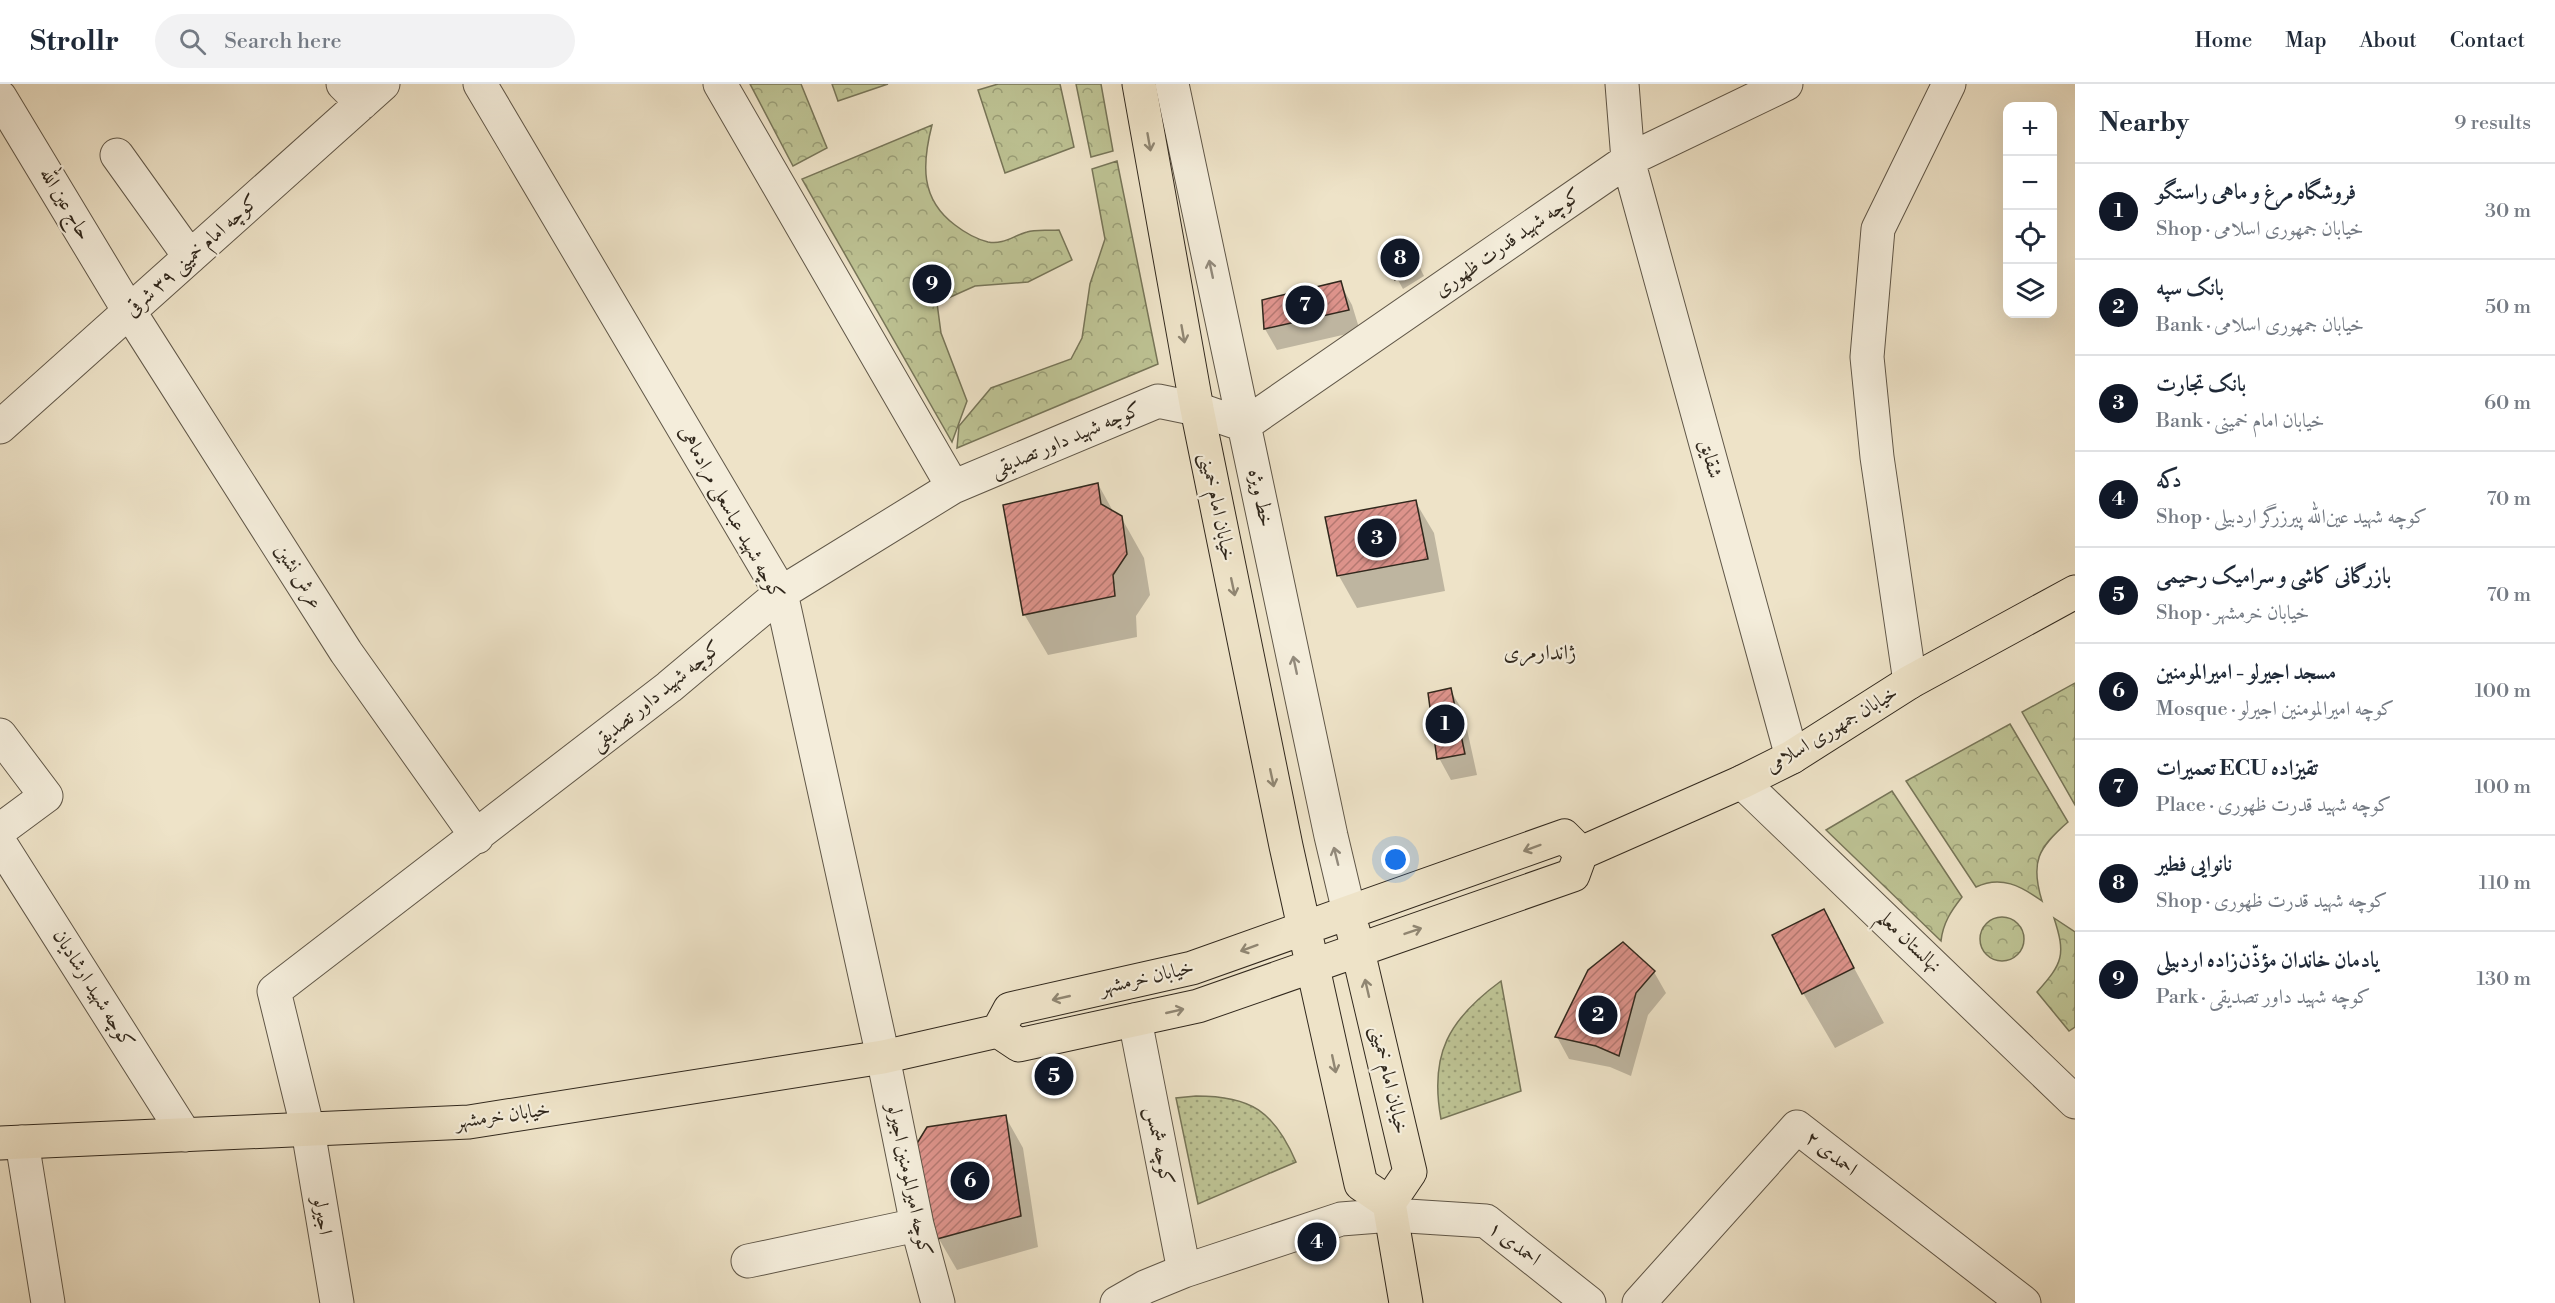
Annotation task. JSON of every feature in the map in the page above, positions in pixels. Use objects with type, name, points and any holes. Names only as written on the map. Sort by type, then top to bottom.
[{"type":"main road","name":"خیابان امام خمینی","points":[[1138,84],[1197,409],[1313,966]]},
{"type":"main road","name":"خیابان جمهوری اسلامی","points":[[1581,853],[1742,782],[1792,757],[1910,682],[2071,600]]},
{"type":"main road","points":[[1304,928],[1564,836],[1581,853],[1573,875],[1358,950]]},
{"type":"main road","name":"خیابان امام خمینی","points":[[1349,912],[1410,1172],[1390,1209]]},
{"type":"main road","name":"خیابان خرمشهر","points":[[999,1031],[1010,1009],[1191,969],[1304,928]]},
{"type":"main road","name":"خیابان خرمشهر","points":[[11,1142],[469,1122],[883,1057],[999,1031],[1019,1045],[1198,1006],[1358,950]]},
{"type":"main road","points":[[1313,966],[1361,1185],[1390,1209],[1406,1303]]},
{"type":"street","name":"کوچه شهید عباسعلی مرادماهی","points":[[480,84],[781,593],[883,1057]]},
{"type":"street","points":[[720,84],[953,487]]},
{"type":"street","name":"خط ویژه","points":[[1172,84],[1349,912]]},
{"type":"street","name":"شقایق","points":[[1622,84],[1628,160],[1792,757]]},
{"type":"street","name":"کوچه شهید قدرت ظهوری","points":[[1244,425],[1628,160],[1786,84]]},
{"type":"street","points":[[1910,682],[1877,457],[1867,357],[1878,229],[1949,84]]},
{"type":"street","name":"کوچه امام خمینی ۳۹ شرقی","points":[[0,427],[190,257],[363,90]]},
{"type":"street","name":"حاج عین الله","points":[[0,98],[129,311]]},
{"type":"street","points":[[117,155],[190,257]]},
{"type":"street","name":"عرش نشین","points":[[129,311],[346,652],[477,837]]},
{"type":"street","name":"کوچه شهید داور تصدیقی","points":[[308,1130],[274,991],[669,687],[781,593],[953,487],[1158,401],[1197,409],[1244,425]]},
{"type":"street","points":[[0,735],[46,795],[0,830]]},
{"type":"street","name":"نهالستان معلم","points":[[1742,782],[2075,1102]]},
{"type":"street","name":"کوچه شهید ارشادیان","points":[[0,843],[185,1135]]},
{"type":"street","name":"کوچه شمس","points":[[1135,1020],[1184,1271]]},
{"type":"street","name":"کوچه امیرالمومنین اجیرلو","points":[[883,1057],[917,1225],[938,1303]]},
{"type":"street","name":"احمدی ۲","points":[[1639,1303],[1797,1127],[2024,1303]]},
{"type":"street","name":"اجیرلو","points":[[308,1130],[336,1303]]},
{"type":"street","points":[[11,1142],[48,1303]]},
{"type":"street","name":"احمدی ۱","points":[[1117,1303],[1146,1295],[1184,1271],[1341,1219],[1390,1209],[1486,1221],[1589,1303]]},
{"type":"street","points":[[748,1261],[917,1225]]},
{"type":"green space","points":[[750,84],[801,84],[827,148],[793,166]]},
{"type":"green space","points":[[832,84],[888,84],[838,101]]},
{"type":"green space","points":[[998,84],[1060,84],[1074,147],[1005,173],[978,90]]},
{"type":"green space","points":[[1076,84],[1101,84],[1113,151],[1091,157]]},
{"type":"green space","points":[[932,125],[926,153],[927,180],[935,204],[944,215],[966,233],[993,243],[1031,231],[1059,230],[1072,260],[1028,282],[975,286],[937,303],[941,333],[967,401],[952,442],[802,179]]},
{"type":"green space","points":[[1117,161],[1158,364],[957,448],[959,426],[991,388],[1071,359],[1082,338],[1090,284],[1105,239],[1092,169]]},
{"type":"green space","points":[[2075,683],[2075,805],[2022,712]]},
{"type":"green space","points":[[2010,724],[2068,822],[2043,848],[2039,857],[2037,876],[2042,901],[2018,887],[2002,882],[1976,887],[1906,781]]},
{"type":"green space","points":[[1892,791],[1962,897],[1948,918],[1941,941],[1826,830]]},
{"type":"green space","points":[[2002,917],[2018,923],[2024,939],[2018,955],[2002,961],[1986,955],[1980,939],[1986,923]]},
{"type":"green space","points":[[2054,918],[2075,932],[2075,1027],[2069,1031],[2037,992],[2057,966],[2060,958],[2060,941]]},
{"type":"green space","points":[[1501,981],[1521,1091],[1441,1119],[1438,1075],[1447,1040],[1468,1009]]},
{"type":"green space","points":[[1196,1096],[1232,1099],[1258,1110],[1279,1130],[1296,1162],[1198,1204],[1176,1098]]},
{"type":"building","points":[[1406,238],[1419,265],[1395,280],[1381,252]]},
{"type":"building","points":[[1341,281],[1349,310],[1264,329],[1262,300]]},
{"type":"building","points":[[1098,483],[1101,504],[1122,516],[1127,554],[1113,575],[1115,596],[1023,615],[1003,505]]},
{"type":"building","points":[[1416,500],[1428,559],[1337,576],[1325,517]]},
{"type":"building","points":[[1451,688],[1465,754],[1437,759],[1428,693]]},
{"type":"building","points":[[1824,909],[1854,968],[1802,994],[1772,935]]},
{"type":"building","points":[[1623,942],[1655,971],[1636,993],[1619,1056],[1596,1046],[1555,1037],[1588,970]]},
{"type":"building","points":[[1006,1115],[1021,1216],[937,1239],[916,1145],[927,1127]]},
{"type":"place","name":"نانوایی فطیر","points":[[1400,258]]},
{"type":"place","name":"یادمان خاندان مؤذّن‌زاده اردبیلی","points":[[932,284]]},
{"type":"place","name":"تعمیرات ECU تقیزاده","points":[[1305,305]]},
{"type":"place","name":"بانک تجارت","points":[[1377,538]]},
{"type":"place","name":"فروشگاه مرغ و ماهی راستگو","points":[[1445,724]]},
{"type":"place","name":"بانک سپه","points":[[1598,1015]]},
{"type":"place","name":"بازرگانی کاشی و سرامیک رحیمی","points":[[1054,1076]]},
{"type":"place","name":"مسجد اجیرلو - امیرالمومنین","points":[[970,1181]]},
{"type":"place","name":"دکه","points":[[1317,1242]]},
{"type":"district","name":"ژاندارمری","points":[[1540,653]]}]
